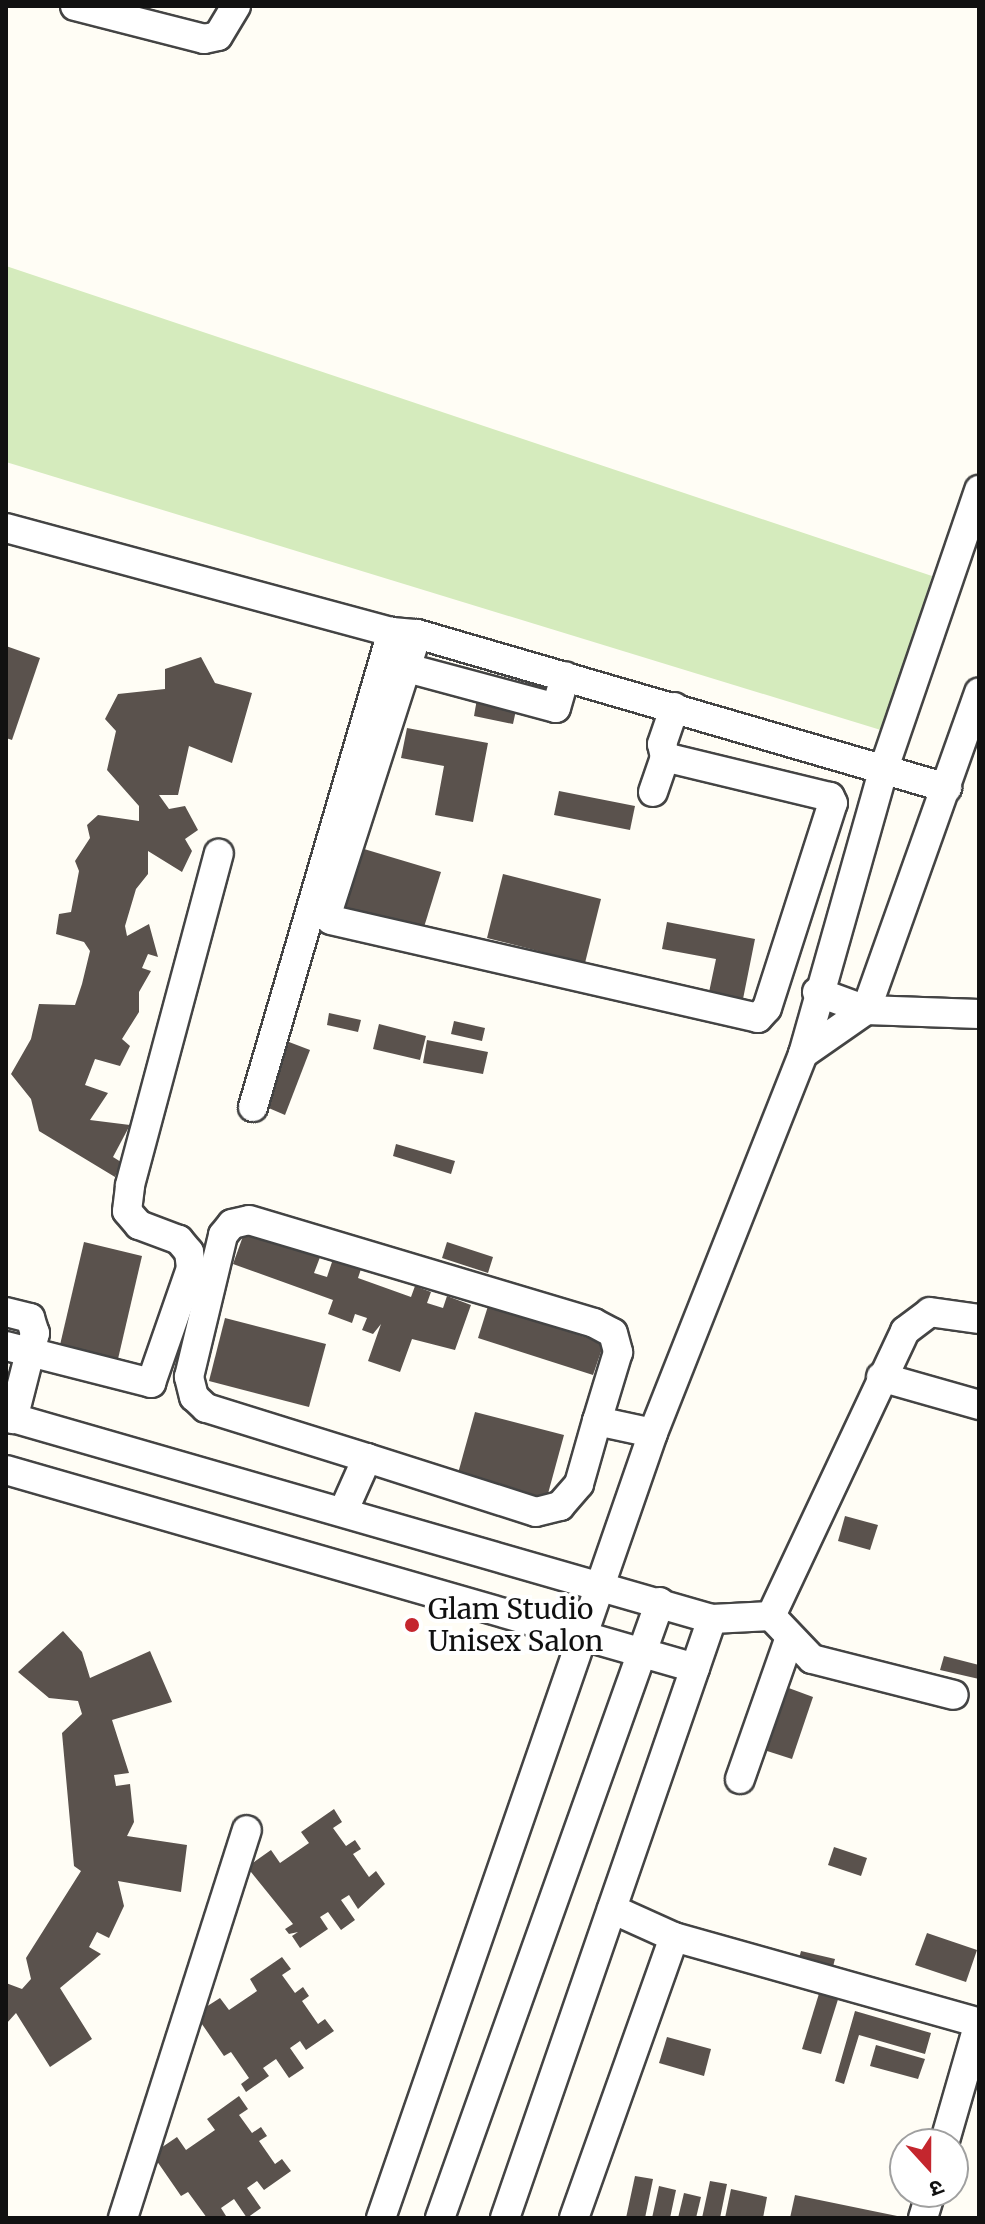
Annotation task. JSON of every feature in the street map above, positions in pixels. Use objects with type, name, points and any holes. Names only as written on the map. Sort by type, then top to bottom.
[{"type":"street","points":[[75,6],[204,39],[218,36],[236,6]]},
{"type":"street","points":[[381,2218],[603,1586],[653,1433],[803,1054],[817,992],[884,768],[979,490]]},
{"type":"street","points":[[6,528],[565,676],[947,788]]},
{"type":"street","points":[[404,633],[407,668],[328,911],[331,920],[758,1018],[767,1008],[833,803],[830,797],[665,757]]},
{"type":"street","points":[[253,1107],[404,633]]},
{"type":"street","points":[[407,668],[556,708],[565,676]]},
{"type":"street","points":[[803,1054],[866,1010],[979,693]]},
{"type":"street","points":[[653,792],[665,757],[662,744],[675,707]]},
{"type":"street","points":[[19,1349],[151,1383],[191,1268],[189,1252],[179,1240],[139,1225],[127,1211],[130,1185],[219,854]]},
{"type":"street","points":[[817,992],[866,1010],[979,1014]]},
{"type":"street","points":[[249,1220],[613,1333],[618,1352],[597,1421],[579,1484],[560,1506],[536,1512],[206,1408],[194,1397],[189,1377],[223,1235],[232,1224],[249,1220]]},
{"type":"street","points":[[771,1616],[881,1377],[918,1318],[945,1310],[979,1319]]},
{"type":"street","points":[[6,1312],[30,1318],[19,1349],[10,1418],[712,1619],[771,1616]]},
{"type":"street","points":[[881,1377],[979,1405]]},
{"type":"street","points":[[597,1421],[653,1433]]},
{"type":"street","points":[[343,1512],[367,1458]]},
{"type":"street","points":[[6,1470],[695,1668]]},
{"type":"street","points":[[440,2218],[660,1602]]},
{"type":"street","points":[[771,1616],[789,1640],[812,1659],[954,1695]]},
{"type":"street","points":[[505,2218],[712,1619]]},
{"type":"street","points":[[740,1779],[789,1640]]},
{"type":"street","points":[[123,2218],[247,1830]]},
{"type":"street","points":[[612,1909],[674,1937],[979,2023],[949,2128]]},
{"type":"street","points":[[574,2218],[674,1937]]},
{"type":"green space","points":[[6,266],[932,576],[884,731],[6,462]]},
{"type":"building","points":[[6,646],[40,658],[12,740],[6,738]]},
{"type":"building","points":[[201,657],[215,683],[252,693],[232,763],[189,746],[178,795],[159,795],[169,809],[185,806],[198,830],[185,839],[192,851],[182,872],[148,851],[148,874],[136,889],[125,926],[127,936],[149,924],[158,957],[148,954],[142,968],[151,971],[139,992],[139,1012],[122,1039],[130,1046],[120,1066],[95,1059],[85,1085],[108,1093],[90,1120],[130,1125],[113,1157],[121,1162],[115,1177],[39,1131],[31,1099],[11,1074],[31,1039],[39,1004],[75,1005],[82,984],[90,951],[84,942],[56,934],[59,914],[71,912],[79,871],[75,861],[90,838],[87,825],[98,815],[139,821],[139,806],[107,770],[116,731],[105,719],[118,694],[165,689],[165,669]]},
{"type":"building","points":[[478,693],[518,701],[513,724],[474,716]]},
{"type":"building","points":[[407,728],[488,743],[473,822],[435,815],[444,766],[401,758]]},
{"type":"building","points":[[559,791],[635,806],[630,830],[554,815]]},
{"type":"building","points":[[354,846],[441,872],[420,940],[333,913]]},
{"type":"building","points":[[503,874],[601,899],[585,963],[487,938]]},
{"type":"building","points":[[667,922],[755,939],[742,1004],[708,997],[716,959],[662,949]]},
{"type":"building","points":[[329,1013],[361,1020],[358,1032],[327,1025]]},
{"type":"building","points":[[454,1021],[485,1028],[482,1041],[451,1034]]},
{"type":"building","points":[[379,1024],[426,1036],[420,1060],[373,1049]]},
{"type":"building","points":[[427,1040],[488,1052],[483,1074],[423,1063]]},
{"type":"building","points":[[289,1042],[310,1050],[285,1115],[264,1106]]},
{"type":"building","points":[[396,1144],[455,1161],[451,1174],[393,1156]]},
{"type":"building","points":[[247,1225],[322,1252],[314,1273],[327,1277],[334,1256],[362,1266],[358,1278],[411,1297],[415,1286],[431,1292],[427,1303],[443,1308],[447,1296],[471,1305],[455,1350],[412,1339],[400,1372],[368,1361],[381,1324],[373,1334],[362,1330],[367,1318],[355,1314],[352,1323],[328,1314],[333,1300],[233,1264]]},
{"type":"building","points":[[84,1242],[142,1256],[118,1359],[60,1345]]},
{"type":"building","points":[[447,1242],[493,1257],[488,1273],[442,1258]]},
{"type":"building","points":[[488,1306],[604,1343],[593,1375],[478,1338]]},
{"type":"building","points":[[225,1318],[326,1344],[309,1407],[209,1381]]},
{"type":"building","points":[[475,1412],[564,1435],[546,1501],[457,1477]]},
{"type":"building","points":[[845,1516],[878,1525],[870,1550],[838,1541]]},
{"type":"building","points":[[63,1631],[82,1652],[90,1678],[150,1651],[172,1702],[112,1720],[129,1773],[114,1775],[116,1786],[130,1784],[134,1822],[127,1836],[187,1845],[181,1892],[118,1881],[124,1906],[109,1938],[97,1932],[89,1947],[101,1954],[60,1988],[92,2039],[50,2067],[16,2013],[6,2024],[6,1983],[22,1989],[31,1979],[26,1958],[81,1871],[74,1866],[62,1733],[82,1714],[78,1701],[49,1698],[18,1672]]},
{"type":"building","points":[[944,1656],[979,1665],[979,1679],[940,1670]]},
{"type":"building","points":[[786,1687],[813,1697],[792,1759],[764,1750]]},
{"type":"building","points":[[334,1809],[342,1822],[333,1828],[346,1846],[355,1840],[361,1849],[353,1854],[369,1877],[376,1871],[385,1884],[358,1909],[349,1895],[341,1900],[355,1920],[341,1930],[328,1912],[320,1917],[328,1929],[300,1948],[292,1936],[298,1932],[289,1934],[285,1929],[293,1924],[247,1867],[271,1850],[280,1863],[309,1843],[301,1832]]},
{"type":"building","points":[[834,1847],[867,1858],[861,1876],[828,1865]]},
{"type":"building","points":[[927,1933],[977,1950],[966,1982],[915,1965]]},
{"type":"building","points":[[801,1951],[835,1959],[831,1974],[797,1966]]},
{"type":"building","points":[[282,1957],[291,1969],[282,1975],[295,1993],[303,1987],[309,1996],[302,2001],[318,2024],[325,2019],[334,2031],[306,2050],[300,2041],[290,2048],[304,2068],[289,2078],[276,2059],[263,2068],[269,2076],[246,2092],[241,2084],[249,2078],[231,2052],[224,2056],[195,2014],[220,1998],[229,2010],[257,1991],[250,1979]]},
{"type":"building","points":[[821,1987],[840,1993],[821,2054],[802,2049]]},
{"type":"building","points":[[855,2011],[931,2033],[925,2054],[859,2035],[844,2084],[835,2081]]},
{"type":"building","points":[[667,2037],[711,2049],[704,2076],[659,2063]]},
{"type":"building","points":[[876,2045],[925,2059],[918,2079],[870,2066]]},
{"type":"building","points":[[239,2096],[248,2109],[239,2115],[252,2133],[261,2127],[267,2136],[259,2141],[275,2164],[282,2159],[291,2171],[264,2190],[257,2181],[247,2188],[261,2208],[247,2218],[234,2199],[221,2208],[226,2216],[207,2218],[188,2192],[181,2196],[152,2154],[177,2137],[186,2150],[215,2130],[207,2119]]},
{"type":"building","points":[[635,2176],[653,2179],[645,2218],[626,2218]]},
{"type":"building","points":[[710,2181],[727,2184],[720,2218],[702,2218]]},
{"type":"building","points":[[659,2186],[676,2190],[670,2218],[652,2218]]},
{"type":"building","points":[[731,2189],[767,2197],[763,2218],[725,2218]]},
{"type":"building","points":[[684,2193],[701,2197],[696,2218],[678,2218]]},
{"type":"building","points":[[795,2195],[902,2217],[902,2218],[790,2218]]},
{"type":"place","name":"Glam Studio Unisex Salon","points":[[412,1625]]}]
